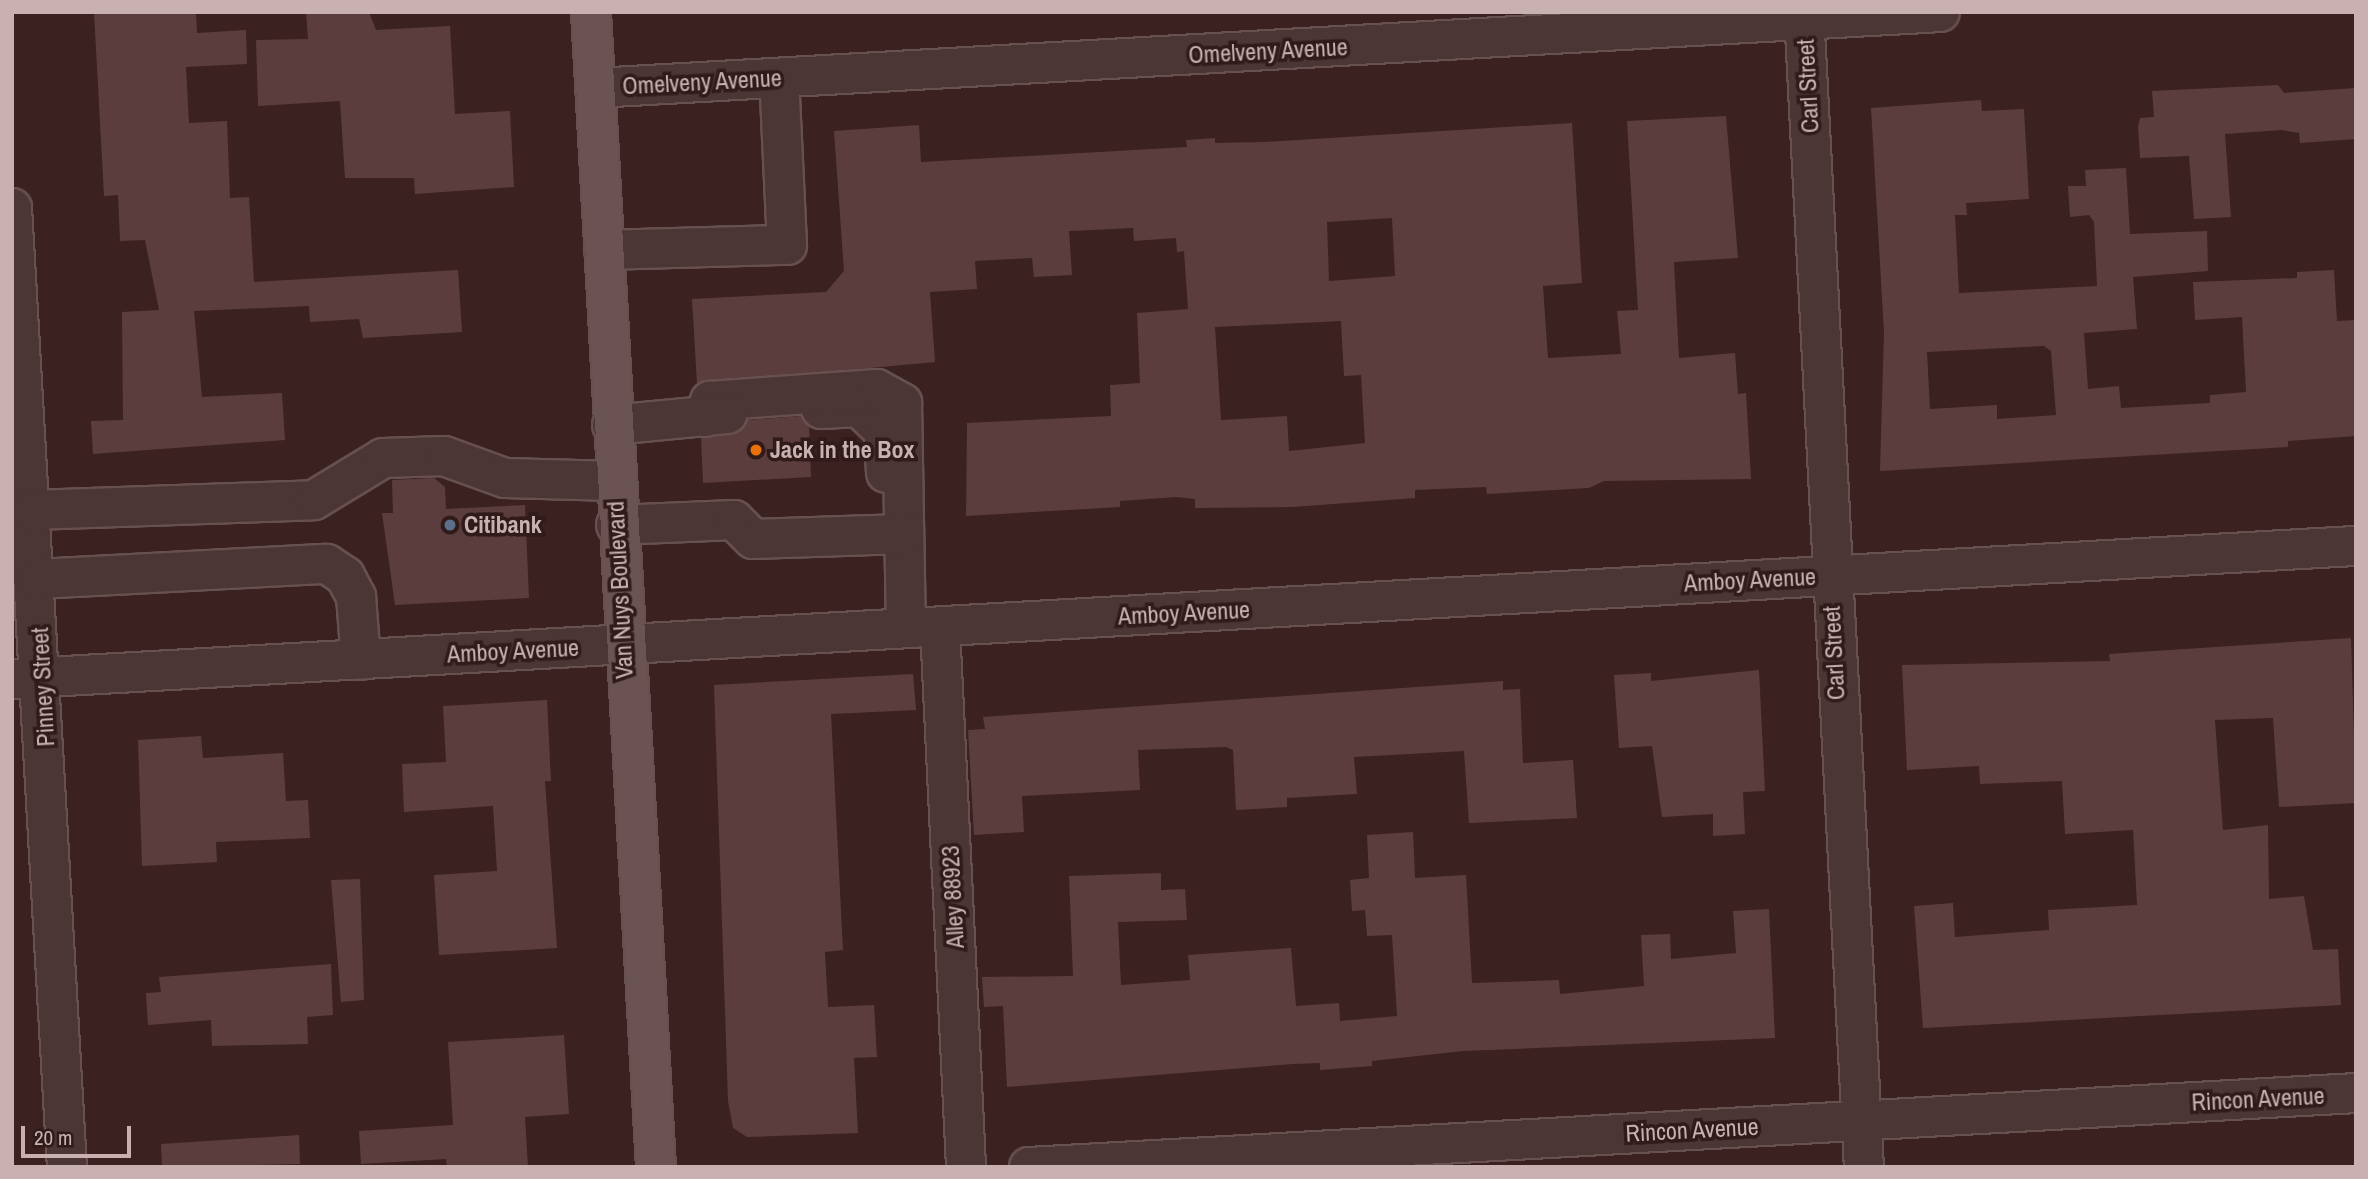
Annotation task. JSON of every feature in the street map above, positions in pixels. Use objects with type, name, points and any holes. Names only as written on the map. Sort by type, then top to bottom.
[{"type":"main road","name":"Van Nuys Boulevard","points":[[590,12],[622,645],[656,1167]]},
{"type":"street","name":"Omelveny Avenue","points":[[595,88],[1804,16],[1940,12]]},
{"type":"street","name":"Carl Street","points":[[1804,16],[1830,576],[1864,1167]]},
{"type":"street","points":[[604,250],[787,245],[779,78]]},
{"type":"street","name":"Pinney Street","points":[[12,208],[37,579],[28,679],[67,1167]]},
{"type":"street","name":"Alley 88923","points":[[612,425],[716,416],[710,401],[877,389],[902,403],[904,534],[923,628],[966,1167]]},
{"type":"street","points":[[769,411],[859,407],[884,431],[886,474],[905,491]]},
{"type":"street","points":[[32,510],[314,500],[383,458],[444,456],[505,478],[615,481]]},
{"type":"street","points":[[616,525],[734,520],[753,539],[904,534]]},
{"type":"street","name":"Amboy Avenue","points":[[28,679],[2356,546]]},
{"type":"street","points":[[37,579],[327,564],[345,576],[356,597],[361,660]]},
{"type":"street","name":"Rincon Avenue","points":[[1029,1167],[2356,1093]]},
{"type":"building","points":[[94,12],[196,12],[197,33],[246,30],[247,64],[186,67],[189,123],[227,121],[230,198],[249,197],[254,282],[458,270],[462,332],[363,338],[359,319],[310,322],[309,306],[194,311],[202,397],[282,393],[285,440],[93,454],[91,421],[123,420],[122,312],[159,310],[145,240],[120,241],[118,195],[104,196]]},
{"type":"building","points":[[306,12],[369,12],[376,30],[450,26],[455,114],[510,111],[514,187],[415,194],[414,178],[345,178],[340,101],[258,106],[256,40],[308,39]]},
{"type":"building","points":[[2278,85],[2284,93],[2356,88],[2356,139],[2300,143],[2299,133],[2282,130],[2225,134],[2231,217],[2194,219],[2189,156],[2140,158],[2138,127],[2140,118],[2154,117],[2152,91]]},
{"type":"building","points":[[1981,100],[1982,111],[2024,109],[2029,199],[1966,203],[1967,215],[1955,215],[1959,293],[2097,286],[2094,222],[2089,215],[2070,217],[2068,186],[2086,186],[2085,170],[2126,168],[2130,234],[2207,231],[2208,271],[2133,277],[2137,329],[2084,333],[2088,389],[2119,386],[2121,408],[2210,403],[2210,395],[2246,392],[2242,317],[2195,320],[2193,282],[2297,278],[2297,272],[2334,270],[2337,321],[2356,320],[2356,436],[2288,441],[2288,447],[1880,471],[1884,333],[1871,108]],"holes":[[[2044,346],[2051,351],[2056,415],[1997,419],[1997,405],[1930,409],[1927,352]]]},
{"type":"building","points":[[1726,116],[1738,258],[1674,262],[1679,358],[1735,353],[1738,394],[1746,393],[1751,479],[1604,481],[1589,488],[1487,494],[1486,487],[1415,490],[1415,498],[1292,507],[1195,508],[1195,499],[1176,497],[1120,501],[1120,507],[966,516],[967,423],[1111,416],[1110,385],[1140,383],[1137,313],[1188,309],[1184,251],[1177,252],[1176,238],[1134,241],[1133,228],[1069,231],[1072,275],[1034,277],[1032,258],[975,261],[977,289],[930,292],[935,362],[697,384],[692,299],[826,292],[844,271],[834,131],[919,125],[921,162],[1187,147],[1186,140],[1215,138],[1215,143],[1265,142],[1572,123],[1582,283],[1543,286],[1548,358],[1621,354],[1617,311],[1638,310],[1627,121]],"holes":[[[1392,218],[1395,276],[1329,281],[1327,222]],[[1341,321],[1344,376],[1361,375],[1365,443],[1289,451],[1287,416],[1221,420],[1215,327]]]},
{"type":"building","name":"Jack in the Box","points":[[801,416],[809,426],[811,477],[703,483],[701,438],[739,432],[747,420]]},
{"type":"building","name":"Citibank","points":[[434,478],[445,487],[446,509],[525,505],[529,598],[395,605],[382,513],[393,513],[392,480]]},
{"type":"building","points":[[2351,638],[2356,803],[2279,807],[2273,718],[2215,720],[2223,830],[2268,825],[2269,899],[2304,896],[2313,950],[2338,949],[2341,1005],[1923,1028],[1914,906],[1953,903],[1955,937],[2049,930],[2048,910],[2137,905],[2133,830],[2065,834],[2062,781],[1980,784],[1979,766],[1907,770],[1902,665],[2110,661],[2109,654]]},
{"type":"building","points":[[1759,670],[1765,791],[1743,792],[1745,834],[1713,836],[1713,814],[1662,817],[1652,746],[1619,748],[1614,675],[1651,673],[1651,681]]},
{"type":"building","points":[[913,674],[916,710],[831,714],[843,950],[825,952],[828,1007],[874,1005],[877,1057],[854,1058],[858,1133],[747,1137],[733,1128],[728,1101],[714,685]]},
{"type":"building","points":[[1503,681],[1503,690],[1520,689],[1523,763],[1573,760],[1577,818],[1469,823],[1464,751],[1354,757],[1357,794],[1287,798],[1287,807],[1236,810],[1233,750],[1226,747],[1138,750],[1140,790],[1022,796],[1024,832],[974,835],[968,730],[985,729],[983,717]]},
{"type":"building","points":[[547,700],[551,781],[545,781],[557,948],[439,955],[434,875],[497,871],[493,806],[404,812],[402,764],[446,762],[443,706]]},
{"type":"building","points":[[201,736],[203,758],[283,753],[286,801],[308,800],[310,838],[216,842],[217,862],[142,866],[138,740]]},
{"type":"building","points":[[1413,832],[1415,878],[1466,875],[1472,983],[1559,980],[1560,994],[1644,986],[1641,935],[1670,934],[1671,959],[1736,953],[1733,911],[1769,909],[1775,1038],[1463,1051],[1372,1061],[1372,1066],[1320,1070],[1320,1063],[1293,1064],[1007,1087],[1003,1006],[984,1007],[982,977],[1073,976],[1069,876],[1161,873],[1161,890],[1185,889],[1187,920],[1118,922],[1121,985],[1190,980],[1188,955],[1291,948],[1296,1006],[1339,1003],[1340,1021],[1397,1016],[1392,935],[1367,936],[1365,910],[1352,911],[1350,880],[1369,878],[1367,835]]},
{"type":"building","points":[[360,879],[364,1000],[341,1002],[331,880]]},
{"type":"building","points":[[331,964],[333,1015],[307,1017],[308,1044],[212,1046],[211,1020],[148,1025],[146,993],[161,992],[159,977]]},
{"type":"building","points":[[564,1035],[569,1114],[525,1117],[528,1167],[447,1167],[446,1159],[361,1164],[359,1131],[453,1125],[448,1042]]},
{"type":"building","points":[[299,1135],[300,1164],[162,1167],[161,1144]]},
{"type":"place","name":"Jack in the Box","points":[[756,450]]},
{"type":"place","name":"Citibank","points":[[450,525]]}]
